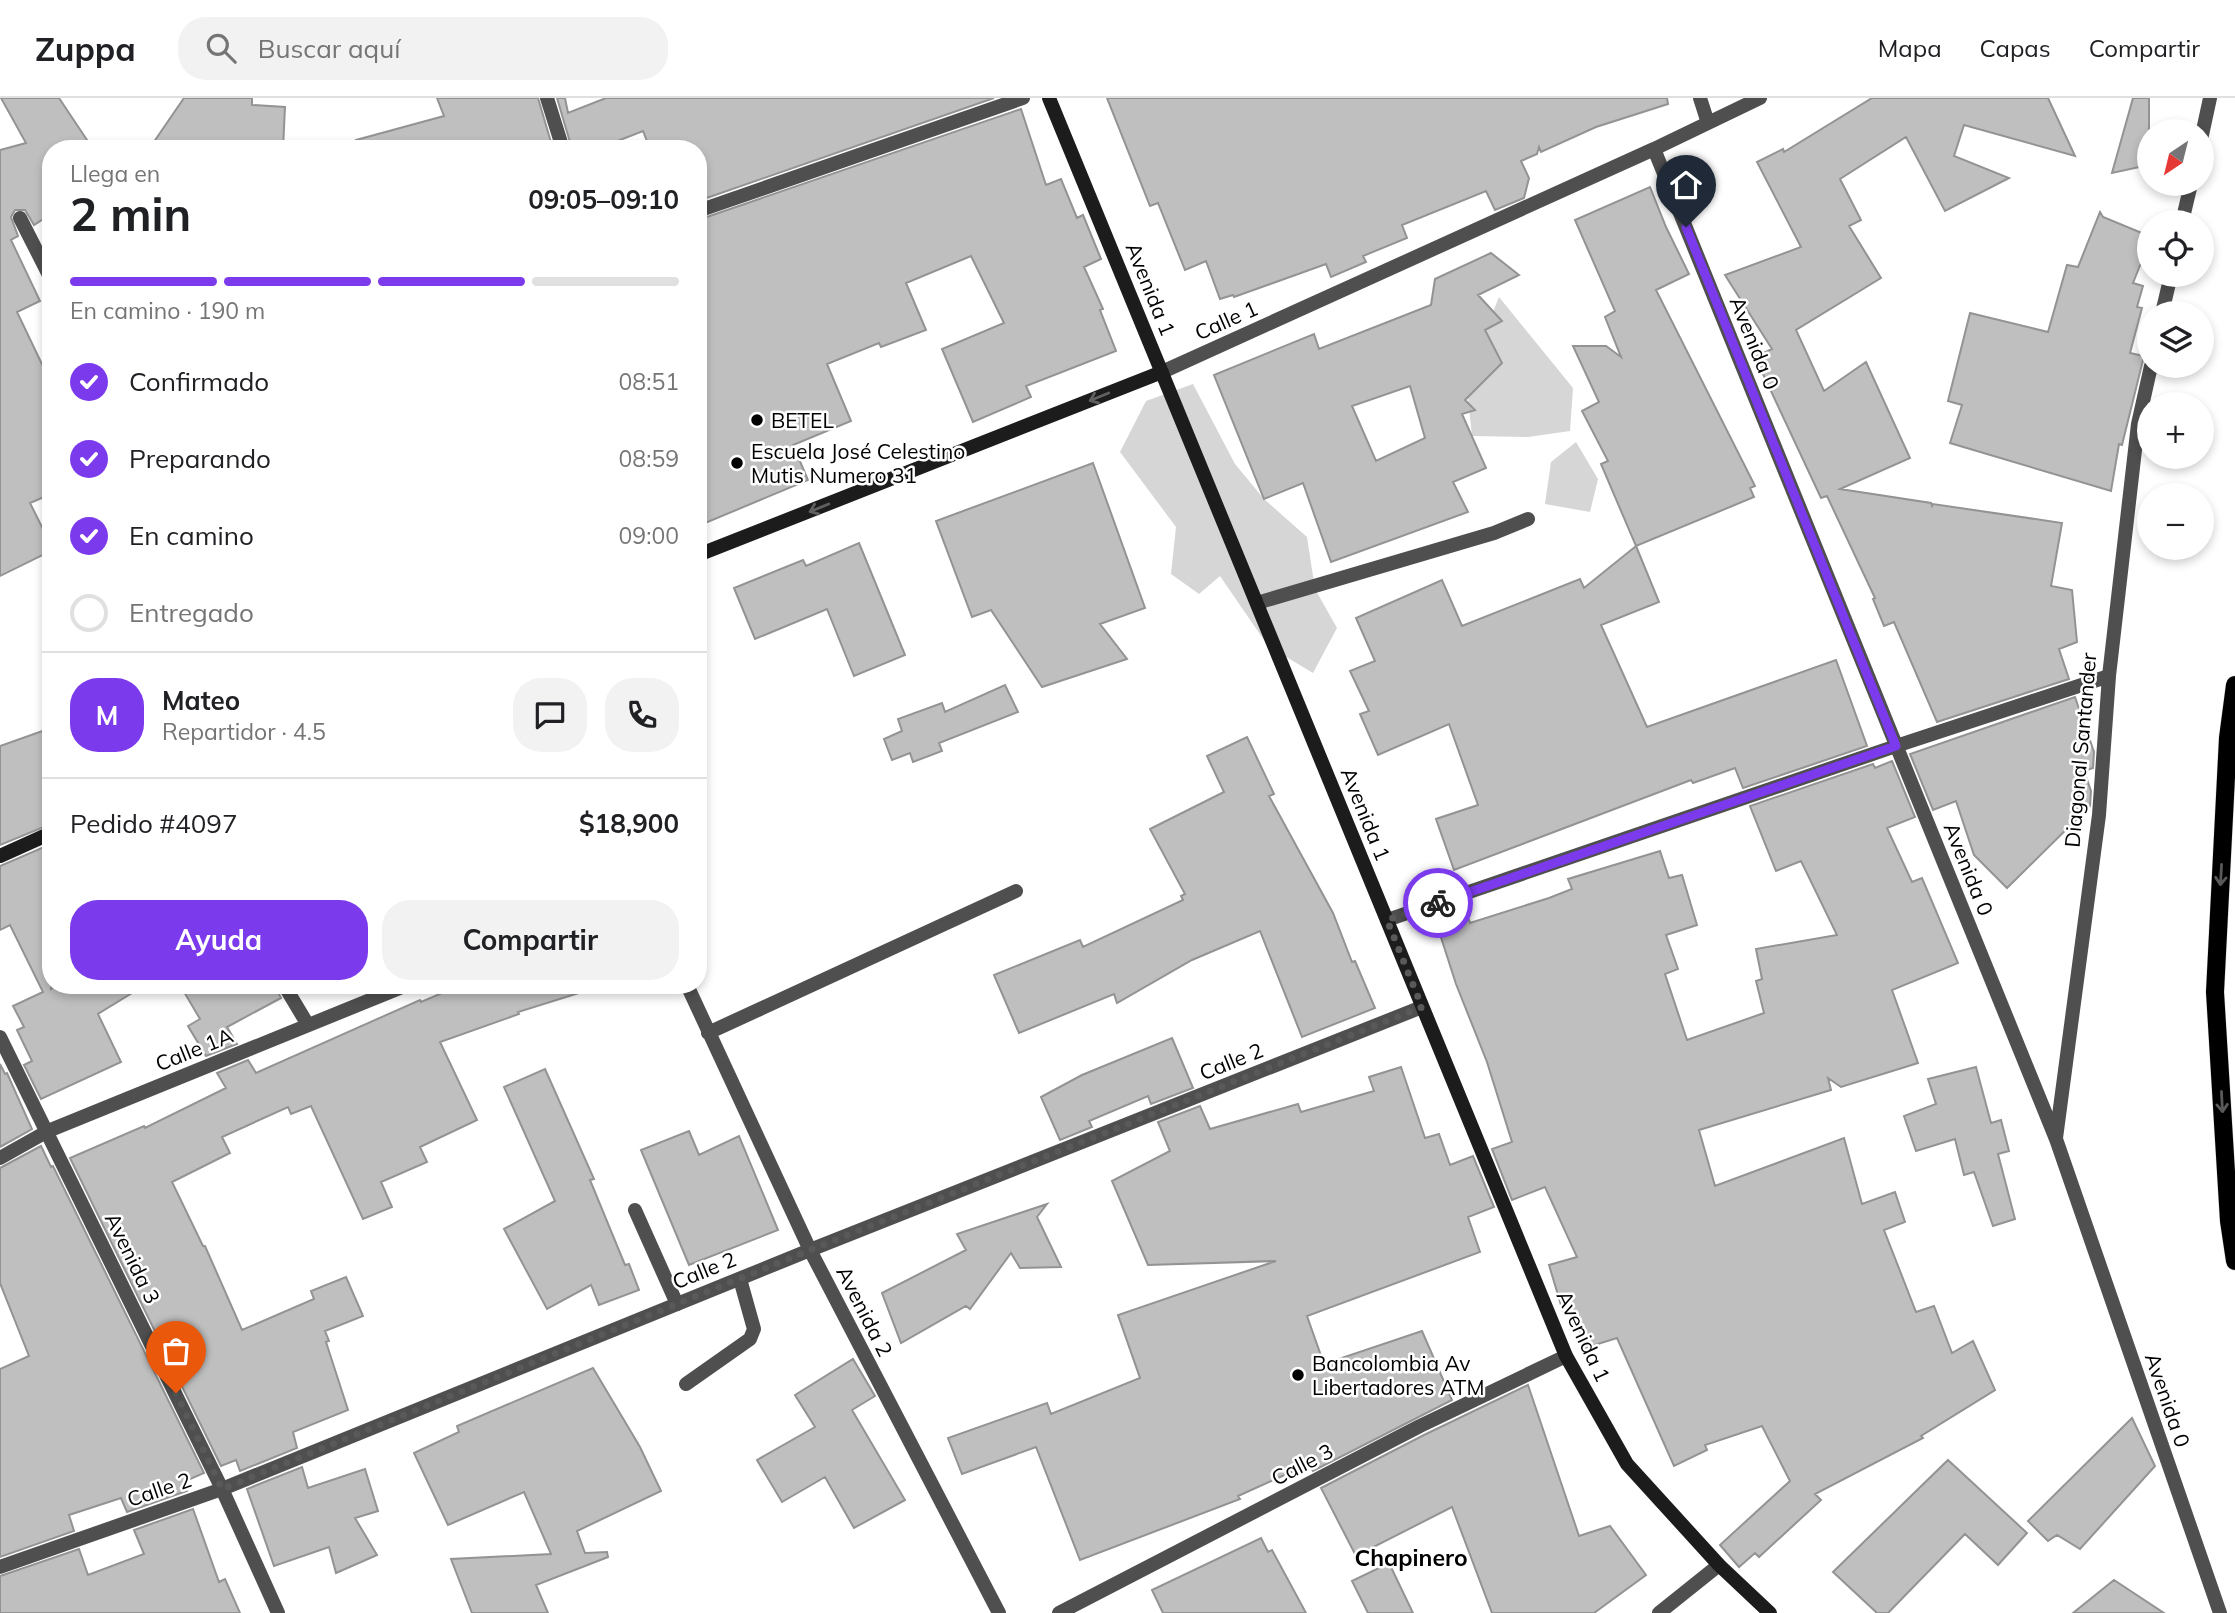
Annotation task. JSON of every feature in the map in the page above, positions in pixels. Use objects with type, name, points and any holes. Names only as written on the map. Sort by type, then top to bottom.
[{"type":"main road","points":[[2235,685],[2228,738],[2215,992],[2229,1221],[2235,1261]]},
{"type":"street","points":[[547,98],[560,140]]},
{"type":"street","points":[[707,208],[1023,98]]},
{"type":"street","name":"Avenida 1","points":[[1049,98],[1566,1356],[1627,1464],[1718,1565],[1770,1613]]},
{"type":"street","points":[[1700,98],[1708,123]]},
{"type":"street","name":"Calle 1","points":[[707,551],[1162,372],[1654,149],[1760,98]]},
{"type":"street","points":[[2205,119],[2210,98]]},
{"type":"street","name":"Avenida 0","points":[[1654,149],[2056,1139],[2220,1613]]},
{"type":"street","points":[[20,218],[42,261]]},
{"type":"street","name":"Diagonal Santander","points":[[2056,1139],[2099,815],[2109,676],[2138,424],[2148,378]]},
{"type":"street","points":[[1256,603],[1494,533],[1528,519]]},
{"type":"street","points":[[1387,920],[2109,676]]},
{"type":"street","points":[[0,856],[42,837]]},
{"type":"street","points":[[708,1033],[1016,891]]},
{"type":"street","points":[[289,994],[308,1025]]},
{"type":"street","name":"Calle 1A","points":[[0,1158],[48,1131],[385,994]]},
{"type":"street","name":"Avenida 2","points":[[691,994],[810,1250],[999,1613]]},
{"type":"street","name":"Calle 2","points":[[0,1567],[222,1489],[810,1250],[1422,1007]]},
{"type":"street","name":"Avenida 3","points":[[0,1037],[222,1489],[278,1613]]},
{"type":"street","points":[[635,1210],[677,1304]]},
{"type":"street","points":[[687,1384],[750,1339],[754,1329],[740,1279]]},
{"type":"street","name":"Calle 3","points":[[1059,1613],[1408,1432],[1566,1356]]},
{"type":"street","points":[[1659,1613],[1718,1565]]},
{"type":"shaded area","points":[[1499,297],[1573,388],[1570,431],[1528,437],[1472,436],[1466,379]]},
{"type":"shaded area","points":[[1193,384],[1235,464],[1264,499],[1307,537],[1315,589],[1337,628],[1313,673],[1268,646],[1220,576],[1199,594],[1171,574],[1176,527],[1120,452],[1146,401]]},
{"type":"shaded area","points":[[1576,442],[1598,479],[1590,512],[1545,504],[1551,462]]},
{"type":"building","points":[[1,98],[59,98],[87,140],[42,140],[42,220],[34,225],[25,210],[15,210],[11,217],[18,236],[11,240],[40,301],[17,312],[42,364],[42,498],[30,503],[42,527],[42,555],[0,576],[0,150],[26,143]]},
{"type":"building","points":[[184,98],[252,98],[252,105],[285,107],[283,140],[155,140]]},
{"type":"building","points":[[437,98],[538,98],[550,140],[356,140],[444,116]]},
{"type":"building","points":[[557,98],[565,98],[568,113],[606,98],[994,98],[707,198],[707,140],[646,140],[643,131],[620,140],[569,140]]},
{"type":"building","points":[[1107,98],[1667,98],[1668,104],[1596,127],[1541,152],[1539,147],[1537,154],[1521,161],[1529,178],[1524,198],[1495,210],[1486,191],[1402,225],[1407,238],[1363,256],[1366,262],[1331,277],[1326,264],[1234,297],[1233,295],[1220,299],[1206,261],[1185,270],[1158,203],[1150,206]]},
{"type":"building","points":[[1872,98],[2048,98],[2075,156],[1964,125],[1954,156],[2009,178],[1945,211],[1906,137],[1840,179],[1861,220],[1849,226],[1881,278],[1796,330],[1824,391],[1866,362],[1910,458],[1840,489],[1931,503],[1932,506],[1933,504],[2062,523],[2051,586],[2072,590],[2077,642],[2059,649],[2069,679],[1937,722],[1894,622],[1884,626],[1873,599],[1875,598],[1827,496],[1821,498],[1755,357],[1772,349],[1725,275],[1801,247],[1757,162],[1783,149],[1784,152]]},
{"type":"building","points":[[2133,98],[2149,98],[2149,119],[2137,119],[2137,168],[2112,173]]},
{"type":"building","points":[[1021,109],[1046,185],[1061,179],[1077,218],[1083,215],[1101,259],[1084,267],[1103,309],[1100,310],[1116,351],[1026,386],[1031,397],[973,422],[942,349],[1004,323],[971,256],[906,283],[926,330],[881,347],[879,343],[827,364],[851,421],[793,445],[808,480],[707,522],[707,217]]},
{"type":"building","points":[[1650,187],[1689,274],[1656,290],[1755,486],[1750,488],[1754,497],[1636,546],[1601,464],[1608,461],[1582,411],[1599,402],[1573,346],[1606,346],[1621,357],[1605,317],[1615,311],[1575,220]]},
{"type":"building","points":[[2100,212],[2103,217],[2137,231],[2137,273],[2133,283],[2137,287],[2143,287],[2137,301],[2137,327],[2130,353],[2137,354],[2139,378],[2122,445],[2119,444],[2111,491],[1950,443],[1962,405],[1948,401],[1970,313],[2048,332],[2067,265],[2078,267]]},
{"type":"building","points":[[1491,253],[1519,275],[1478,295],[1502,321],[1485,330],[1502,363],[1465,400],[1475,410],[1462,414],[1486,468],[1453,482],[1468,512],[1331,562],[1303,483],[1264,499],[1214,375],[1314,334],[1319,349],[1431,305],[1435,279]],"holes":[[[1410,386],[1425,438],[1376,461],[1352,406]]]},
{"type":"building","points":[[1093,463],[1145,608],[1100,624],[1127,659],[1042,687],[991,610],[972,617],[936,521]]},
{"type":"building","points":[[859,543],[905,655],[854,676],[827,609],[755,639],[734,588],[803,560],[806,566]]},
{"type":"building","points":[[1636,546],[1659,602],[1601,625],[1647,727],[1836,660],[1867,746],[1743,788],[1735,768],[1693,783],[1691,780],[1454,870],[1436,819],[1478,805],[1449,724],[1378,755],[1360,714],[1369,711],[1350,671],[1375,661],[1356,618],[1442,580],[1462,626],[1580,579],[1584,588]]},
{"type":"building","points":[[1005,685],[1018,712],[939,743],[942,751],[913,762],[910,753],[892,760],[884,739],[902,731],[898,719],[942,703],[945,712]]},
{"type":"building","points":[[2075,697],[2094,752],[2093,768],[2084,771],[2091,791],[2090,806],[2007,888],[1974,855],[1956,801],[1933,810],[1910,754]]},
{"type":"building","points":[[42,731],[42,828],[0,845],[0,746]]},
{"type":"building","points":[[1247,737],[1274,794],[1269,796],[1333,913],[1352,962],[1355,961],[1375,1008],[1302,1037],[1260,931],[1192,960],[1117,1003],[1114,994],[1019,1033],[994,975],[1080,940],[1083,947],[1183,900],[1181,896],[1185,894],[1150,829],[1224,792],[1207,756]]},
{"type":"building","points":[[1892,761],[1915,817],[1887,828],[1912,882],[1922,878],[1958,963],[1892,990],[1918,1063],[1841,1087],[1828,1078],[1831,1090],[1699,1130],[1715,1186],[1844,1138],[1862,1204],[1895,1192],[1905,1222],[1884,1230],[1916,1312],[1934,1306],[1952,1353],[1973,1341],[1995,1390],[1921,1436],[1923,1438],[1815,1494],[1821,1500],[1759,1557],[1755,1553],[1739,1567],[1720,1545],[1790,1481],[1762,1426],[1705,1445],[1707,1450],[1674,1466],[1617,1338],[1585,1348],[1574,1312],[1564,1315],[1549,1265],[1577,1257],[1545,1187],[1512,1200],[1492,1149],[1512,1142],[1487,1062],[1456,984],[1437,925],[1467,914],[1470,923],[1549,898],[1572,889],[1568,879],[1660,851],[1669,878],[1682,875],[1697,925],[1666,935],[1678,969],[1665,974],[1687,1040],[1764,1013],[1756,981],[1762,979],[1756,949],[1837,935],[1801,861],[1776,871],[1750,806],[1873,764],[1875,768]]},
{"type":"building","points":[[42,848],[42,990],[10,925],[0,930],[0,866]]},
{"type":"building","points":[[42,992],[130,994],[98,1014],[121,1062],[41,1099],[24,1065],[32,1061],[17,1030],[24,1027],[13,1006]]},
{"type":"building","points":[[185,994],[279,994],[281,998],[227,1027],[237,1044],[206,1056],[188,1026],[200,1019]]},
{"type":"building","points":[[440,994],[576,994],[518,1012],[519,1014],[440,1042],[477,1120],[420,1147],[427,1162],[381,1182],[392,1207],[363,1219],[311,1106],[291,1114],[288,1107],[222,1137],[230,1153],[172,1182],[205,1246],[242,1330],[314,1299],[311,1291],[346,1277],[363,1316],[325,1331],[329,1341],[326,1342],[348,1410],[293,1432],[297,1448],[240,1471],[236,1460],[221,1466],[70,1158],[144,1126],[145,1128],[226,1088],[217,1073],[248,1060],[256,1073],[420,1000],[421,1002]]},
{"type":"building","points":[[1172,1038],[1193,1088],[1151,1104],[1148,1096],[1089,1121],[1092,1127],[1060,1140],[1041,1097],[1082,1075]]},
{"type":"building","points":[[0,1064],[5,1074],[7,1073],[32,1129],[0,1147]]},
{"type":"building","points":[[1401,1067],[1425,1138],[1439,1134],[1450,1165],[1473,1156],[1494,1207],[1468,1217],[1480,1252],[1307,1316],[1324,1364],[1422,1331],[1452,1400],[1313,1471],[1309,1464],[1238,1496],[1240,1499],[1080,1560],[1036,1447],[962,1474],[948,1438],[1047,1403],[1051,1414],[1140,1378],[1118,1315],[1276,1261],[1148,1265],[1112,1181],[1170,1151],[1158,1122],[1200,1106],[1210,1129],[1298,1104],[1301,1112],[1374,1091],[1369,1077]]},
{"type":"building","points":[[1976,1067],[1991,1123],[2001,1120],[2009,1151],[1998,1154],[2015,1219],[1993,1226],[1974,1172],[1964,1175],[1955,1139],[1916,1151],[1904,1116],[1936,1104],[1928,1079]]},
{"type":"building","points":[[545,1069],[594,1179],[590,1180],[625,1265],[629,1264],[639,1290],[599,1305],[591,1285],[547,1309],[504,1229],[555,1201],[504,1087]]},
{"type":"building","points":[[689,1131],[699,1155],[739,1136],[778,1230],[689,1265],[641,1150]]},
{"type":"building","points":[[41,1146],[204,1473],[183,1482],[187,1491],[127,1512],[121,1498],[69,1515],[74,1531],[0,1557],[0,1369],[29,1356],[0,1283],[0,1168]]},
{"type":"building","points":[[1047,1204],[1037,1217],[1061,1267],[1020,1268],[1011,1253],[970,1309],[966,1306],[901,1343],[882,1293],[966,1250],[957,1234]]},
{"type":"building","points":[[853,1359],[875,1396],[852,1410],[905,1500],[854,1528],[825,1477],[782,1502],[757,1460],[815,1427],[795,1395]]},
{"type":"building","points":[[593,1368],[640,1447],[661,1491],[577,1531],[585,1553],[607,1552],[608,1557],[536,1585],[548,1613],[472,1613],[451,1559],[551,1554],[524,1492],[448,1525],[414,1453],[459,1432],[457,1426]]},
{"type":"building","points":[[1528,1385],[1579,1536],[1610,1526],[1646,1575],[1594,1613],[1492,1613],[1452,1507],[1356,1556],[1321,1488]]},
{"type":"building","points":[[2132,1418],[2155,1466],[2080,1549],[2057,1535],[2048,1541],[2028,1521]]},
{"type":"building","points":[[1948,1460],[2027,1533],[1998,1565],[1965,1534],[1888,1613],[1877,1613],[1833,1572]]},
{"type":"building","points":[[302,1467],[308,1488],[365,1469],[378,1511],[355,1518],[377,1555],[336,1573],[329,1547],[274,1566],[247,1489]]},
{"type":"building","points":[[193,1509],[219,1582],[225,1579],[240,1613],[0,1613],[0,1576],[79,1549],[88,1575],[144,1554],[134,1530]]},
{"type":"building","points":[[1261,1538],[1268,1552],[1272,1550],[1306,1613],[1163,1613],[1152,1590]]},
{"type":"building","points":[[1389,1563],[1413,1613],[1368,1613],[1352,1581]]},
{"type":"building","points":[[2114,1580],[2164,1613],[2073,1613]]},
{"type":"way so far","points":[[176,1393],[222,1489],[810,1250],[1422,1007],[1387,920],[1438,903]]},
{"type":"place","name":"BETEL","points":[[757,420]]},
{"type":"place","name":"Escuela José Celestino Mutis Numero 31","points":[[737,463]]},
{"type":"place","name":"Bancolombia Av Libertadores ATM","points":[[1298,1375]]},
{"type":"district","name":"Chapinero","points":[[1411,1557]]},
{"type":"route","points":[[1438,903],[1896,746],[1686,227]]}]
